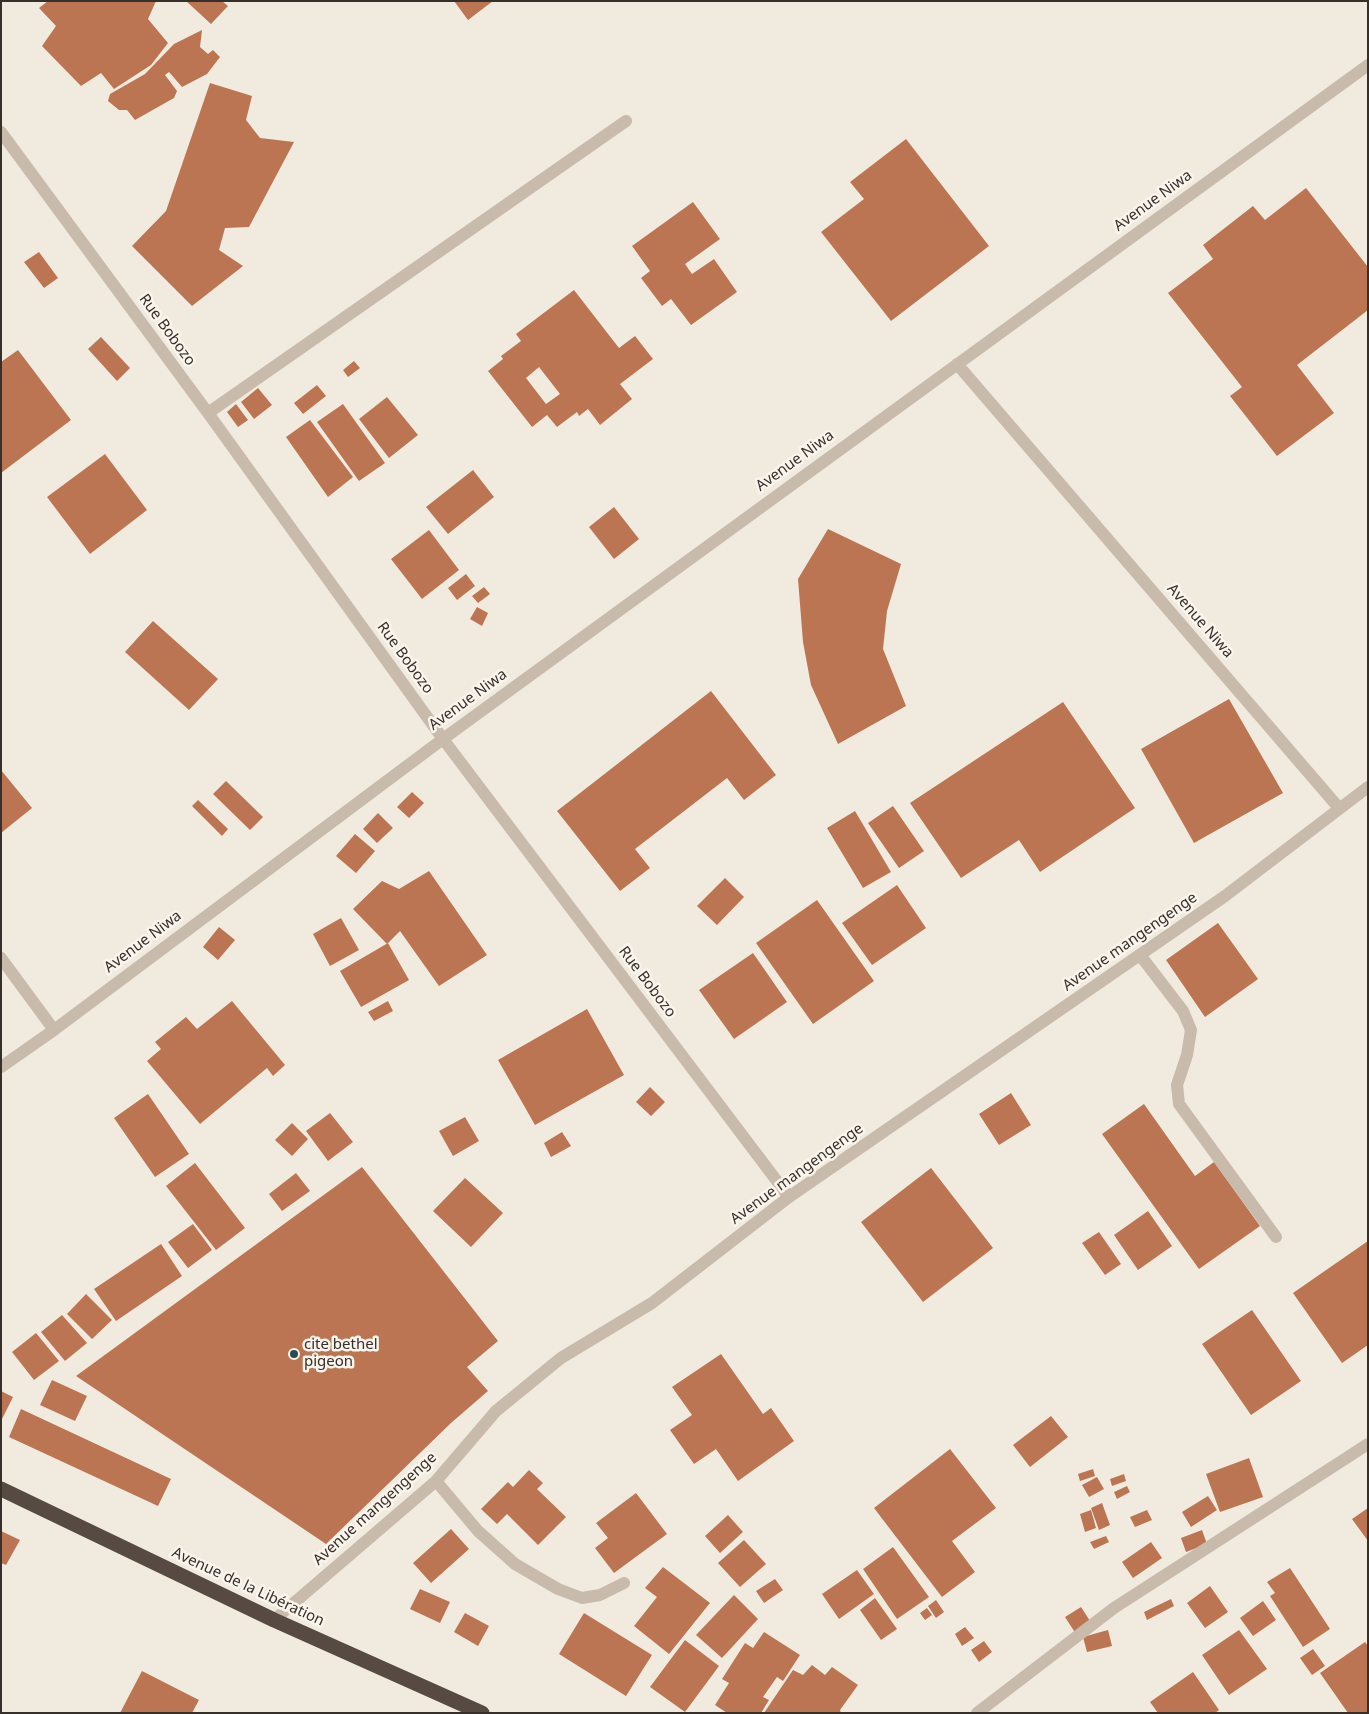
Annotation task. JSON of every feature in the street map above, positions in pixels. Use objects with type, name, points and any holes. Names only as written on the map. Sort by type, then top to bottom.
[{"type":"highway","name":"Avenue de la Libération","points":[[1,1490],[274,1620],[482,1713]]},
{"type":"street","name":"Avenue Niwa","points":[[1,1067],[54,1030],[443,738],[1368,65]]},
{"type":"street","points":[[208,413],[626,121]]},
{"type":"street","name":"Rue Bobozo","points":[[1,132],[208,413],[443,738],[789,1197]]},
{"type":"street","name":"Avenue Niwa","points":[[957,364],[1339,808]]},
{"type":"street","name":"Avenue mangengenge","points":[[274,1620],[436,1481],[496,1411],[561,1358],[652,1303],[789,1197],[1225,896],[1368,787]]},
{"type":"street","points":[[1140,955],[1183,1011],[1191,1030],[1187,1055],[1177,1085],[1179,1104],[1276,1238]]},
{"type":"street","points":[[1,958],[54,1030]]},
{"type":"street","points":[[977,1713],[1114,1608],[1368,1444]]},
{"type":"street","points":[[436,1481],[478,1531],[515,1564],[558,1589],[582,1598],[600,1595],[624,1583]]},
{"type":"building","points":[[48,1],[156,1],[148,19],[168,43],[151,65],[114,89],[101,73],[81,86],[42,46],[56,26],[39,8]]},
{"type":"building","points":[[186,1],[222,1],[228,6],[211,24]]},
{"type":"building","points":[[454,1],[493,1],[468,20]]},
{"type":"building","points":[[202,30],[200,47],[208,54],[213,50],[220,57],[207,74],[182,87],[169,72],[165,75],[177,91],[174,98],[135,120],[127,110],[119,110],[108,101],[110,94],[145,74],[174,44]]},
{"type":"building","points":[[210,83],[252,96],[246,120],[260,138],[294,142],[249,227],[225,228],[219,250],[243,266],[192,306],[132,246],[166,211]]},
{"type":"building","points":[[906,139],[989,246],[891,321],[821,232],[864,199],[850,182]]},
{"type":"building","points":[[1306,188],[1368,267],[1368,310],[1297,365],[1334,413],[1277,456],[1230,396],[1242,387],[1168,293],[1213,259],[1203,245],[1253,206],[1265,220]]},
{"type":"building","points":[[693,202],[720,239],[685,264],[692,274],[714,259],[737,292],[691,325],[671,299],[662,306],[641,278],[650,271],[632,246]]},
{"type":"building","points":[[39,252],[58,278],[44,288],[24,262]]},
{"type":"building","points":[[574,290],[619,348],[635,336],[653,359],[620,384],[632,399],[600,425],[588,409],[579,416],[577,412],[557,427],[547,415],[532,427],[488,371],[503,359],[501,356],[521,341],[516,334]],"holes":[[[539,367],[560,394],[546,404],[526,378]]]},
{"type":"building","points":[[101,337],[130,368],[117,381],[88,349]]},
{"type":"building","points":[[18,350],[71,420],[1,473],[1,362]]},
{"type":"building","points":[[354,361],[360,368],[348,377],[343,370]]},
{"type":"building","points":[[317,385],[326,396],[303,414],[294,403]]},
{"type":"building","points":[[258,388],[272,405],[254,419],[241,402]]},
{"type":"building","points":[[387,397],[418,435],[389,458],[359,419]]},
{"type":"building","points":[[236,404],[248,420],[238,427],[227,412]]},
{"type":"building","points":[[343,404],[385,463],[359,481],[317,422]]},
{"type":"building","points":[[310,420],[353,477],[328,497],[286,437]]},
{"type":"building","points":[[105,454],[147,510],[90,554],[47,497]]},
{"type":"building","points":[[473,470],[494,497],[448,534],[426,507]]},
{"type":"building","points":[[614,507],[639,539],[614,559],[589,527]]},
{"type":"building","points":[[828,529],[901,564],[887,611],[883,649],[906,706],[838,744],[811,685],[803,642],[798,579]]},
{"type":"building","points":[[429,530],[459,570],[422,599],[391,559]]},
{"type":"building","points":[[466,574],[475,586],[457,600],[448,588]]},
{"type":"building","points":[[484,587],[490,594],[478,603],[472,596]]},
{"type":"building","points":[[477,607],[488,613],[482,626],[470,619]]},
{"type":"building","points":[[153,621],[218,679],[189,710],[125,652]]},
{"type":"building","points":[[711,691],[776,775],[744,800],[727,778],[635,849],[650,868],[620,891],[557,811]]},
{"type":"building","points":[[1229,699],[1283,793],[1194,843],[1141,749]]},
{"type":"building","points":[[1063,702],[1135,808],[1040,872],[1019,840],[961,878],[910,803]]},
{"type":"building","points":[[1,770],[32,808],[1,833]]},
{"type":"building","points":[[226,781],[263,817],[250,830],[213,794]]},
{"type":"building","points":[[412,792],[424,803],[409,818],[397,807]]},
{"type":"building","points":[[198,800],[228,829],[222,836],[192,806]]},
{"type":"building","points":[[893,806],[924,851],[899,868],[868,823]]},
{"type":"building","points":[[855,811],[891,872],[863,888],[827,828]]},
{"type":"building","points":[[378,813],[393,828],[377,843],[363,829]]},
{"type":"building","points":[[355,834],[375,851],[356,873],[336,856]]},
{"type":"building","points":[[429,871],[487,955],[439,986],[400,931],[387,944],[353,909],[382,881],[399,889]]},
{"type":"building","points":[[725,878],[744,897],[717,925],[697,906]]},
{"type":"building","points":[[897,885],[926,928],[872,965],[842,923]]},
{"type":"building","points":[[817,900],[874,981],[813,1024],[756,943]]},
{"type":"building","points":[[341,918],[359,950],[330,966],[313,934]]},
{"type":"building","points":[[1218,923],[1258,979],[1205,1017],[1166,960]]},
{"type":"building","points":[[219,927],[235,940],[218,960],[203,947]]},
{"type":"building","points":[[388,943],[409,980],[361,1007],[340,971]]},
{"type":"building","points":[[753,953],[787,1002],[734,1039],[699,990]]},
{"type":"building","points":[[232,1001],[285,1065],[273,1076],[267,1068],[200,1124],[147,1061],[161,1049],[155,1042],[186,1017],[197,1029]]},
{"type":"building","points":[[388,1001],[393,1011],[374,1021],[368,1012]]},
{"type":"building","points":[[587,1009],[624,1075],[535,1125],[498,1060]]},
{"type":"building","points":[[650,1087],[665,1102],[651,1116],[636,1102]]},
{"type":"building","points":[[1011,1093],[1031,1125],[999,1145],[979,1114]]},
{"type":"building","points":[[148,1094],[189,1154],[155,1177],[114,1118]]},
{"type":"building","points":[[1144,1104],[1195,1176],[1214,1162],[1260,1226],[1199,1269],[1102,1134]]},
{"type":"building","points":[[330,1113],[353,1142],[328,1161],[306,1131]]},
{"type":"building","points":[[465,1117],[479,1141],[453,1156],[439,1131]]},
{"type":"building","points":[[292,1123],[308,1139],[292,1156],[275,1140]]},
{"type":"building","points":[[562,1132],[571,1146],[551,1157],[544,1143]]},
{"type":"building","points":[[195,1163],[245,1228],[216,1250],[166,1186]]},
{"type":"building","name":"cite bethel pigeon","points":[[362,1167],[498,1341],[467,1367],[488,1391],[451,1423],[326,1544],[76,1376]]},
{"type":"building","points":[[931,1168],[993,1248],[923,1302],[861,1222]]},
{"type":"building","points":[[296,1173],[310,1191],[282,1211],[269,1194]]},
{"type":"building","points":[[465,1178],[503,1213],[471,1247],[433,1211]]},
{"type":"building","points":[[1148,1211],[1172,1246],[1138,1270],[1114,1235]]},
{"type":"building","points":[[193,1224],[212,1250],[188,1268],[168,1242]]},
{"type":"building","points":[[1099,1232],[1121,1264],[1105,1275],[1082,1243]]},
{"type":"building","points":[[1368,1241],[1368,1345],[1342,1363],[1293,1293]]},
{"type":"building","points":[[161,1244],[182,1276],[116,1321],[94,1289]]},
{"type":"building","points":[[86,1294],[112,1320],[92,1339],[67,1314]]},
{"type":"building","points":[[1252,1310],[1301,1381],[1251,1415],[1202,1344]]},
{"type":"building","points":[[62,1315],[87,1343],[65,1361],[41,1332]]},
{"type":"building","points":[[36,1333],[59,1361],[34,1380],[12,1352]]},
{"type":"building","points":[[721,1354],[763,1414],[771,1408],[794,1441],[738,1481],[716,1449],[694,1464],[670,1430],[692,1415],[672,1387]]},
{"type":"building","points":[[52,1380],[87,1396],[75,1421],[40,1405]]},
{"type":"building","points":[[1,1391],[13,1397],[1,1421]]},
{"type":"building","points":[[21,1409],[171,1479],[158,1506],[9,1437]]},
{"type":"building","points":[[1051,1416],[1068,1437],[1030,1467],[1013,1445]]},
{"type":"building","points":[[950,1449],[996,1508],[952,1541],[975,1572],[942,1597],[874,1508]]},
{"type":"building","points":[[1249,1458],[1263,1497],[1220,1512],[1206,1474]]},
{"type":"building","points":[[1093,1469],[1095,1476],[1080,1481],[1078,1474]]},
{"type":"building","points":[[529,1470],[543,1483],[537,1489],[566,1517],[538,1545],[507,1514],[497,1524],[481,1509],[508,1482],[513,1487]]},
{"type":"building","points":[[1124,1474],[1126,1481],[1112,1486],[1110,1479]]},
{"type":"building","points":[[1097,1477],[1104,1489],[1089,1497],[1082,1485]]},
{"type":"building","points":[[1127,1486],[1130,1492],[1117,1499],[1114,1492]]},
{"type":"building","points":[[636,1493],[667,1534],[614,1573],[595,1548],[608,1538],[596,1523]]},
{"type":"building","points":[[1208,1496],[1217,1510],[1191,1527],[1182,1512]]},
{"type":"building","points":[[1102,1503],[1110,1525],[1099,1530],[1091,1508]]},
{"type":"building","points":[[1368,1508],[1368,1541],[1352,1519]]},
{"type":"building","points":[[1091,1510],[1096,1528],[1085,1532],[1080,1514]]},
{"type":"building","points":[[1147,1510],[1152,1520],[1135,1527],[1130,1517]]},
{"type":"building","points":[[728,1515],[743,1532],[720,1553],[705,1536]]},
{"type":"building","points":[[451,1529],[469,1549],[431,1583],[413,1563]]},
{"type":"building","points":[[1202,1530],[1207,1544],[1186,1552],[1181,1538]]},
{"type":"building","points":[[1,1531],[20,1540],[6,1565],[1,1563]]},
{"type":"building","points":[[1106,1536],[1109,1542],[1094,1549],[1090,1542]]},
{"type":"building","points":[[744,1540],[766,1564],[740,1587],[718,1563]]},
{"type":"building","points":[[1151,1542],[1162,1558],[1133,1578],[1122,1562]]},
{"type":"building","points":[[893,1547],[929,1597],[897,1619],[863,1569]]},
{"type":"building","points":[[663,1567],[710,1603],[669,1654],[634,1626],[657,1597],[645,1588]]},
{"type":"building","points":[[1290,1568],[1330,1629],[1303,1647],[1270,1596],[1275,1593],[1267,1582]]},
{"type":"building","points":[[857,1570],[874,1594],[839,1619],[822,1594]]},
{"type":"building","points":[[775,1579],[783,1590],[764,1603],[756,1591]]},
{"type":"building","points":[[1210,1586],[1228,1612],[1205,1628],[1187,1603]]},
{"type":"building","points":[[420,1589],[450,1602],[440,1623],[410,1609]]},
{"type":"building","points":[[734,1595],[758,1619],[722,1658],[696,1635]]},
{"type":"building","points":[[875,1598],[897,1629],[881,1640],[860,1610]]},
{"type":"building","points":[[1171,1599],[1174,1606],[1147,1620],[1144,1612]]},
{"type":"building","points":[[936,1600],[944,1612],[936,1618],[928,1606]]},
{"type":"building","points":[[1263,1601],[1276,1620],[1253,1636],[1240,1618]]},
{"type":"building","points":[[1081,1607],[1092,1624],[1076,1634],[1065,1617]]},
{"type":"building","points":[[927,1608],[932,1615],[925,1620],[920,1613]]},
{"type":"building","points":[[465,1613],[489,1626],[478,1646],[454,1632]]},
{"type":"building","points":[[584,1613],[652,1655],[626,1696],[559,1654]]},
{"type":"building","points":[[965,1627],[974,1638],[962,1646],[955,1634]]},
{"type":"building","points":[[1108,1630],[1112,1646],[1087,1652],[1083,1637]]},
{"type":"building","points":[[1239,1630],[1267,1669],[1229,1695],[1202,1655]]},
{"type":"building","points":[[764,1632],[800,1655],[783,1681],[777,1677],[763,1697],[769,1700],[761,1713],[727,1713],[715,1705],[729,1683],[722,1679],[745,1643],[753,1648]]},
{"type":"building","points":[[685,1640],[719,1666],[685,1712],[650,1687]]},
{"type":"building","points":[[984,1641],[992,1652],[979,1662],[971,1650]]},
{"type":"building","points":[[1365,1642],[1368,1646],[1368,1713],[1348,1713],[1320,1673]]},
{"type":"building","points":[[1313,1649],[1325,1666],[1312,1675],[1300,1658]]},
{"type":"building","points":[[812,1665],[825,1675],[832,1667],[858,1685],[840,1710],[841,1713],[764,1713],[793,1670],[803,1675]]},
{"type":"building","points":[[142,1671],[199,1700],[192,1713],[120,1713]]},
{"type":"building","points":[[1193,1672],[1219,1710],[1215,1713],[1158,1713],[1150,1702]]},
{"type":"place","name":"cite bethel pigeon","points":[[294,1354]]}]
